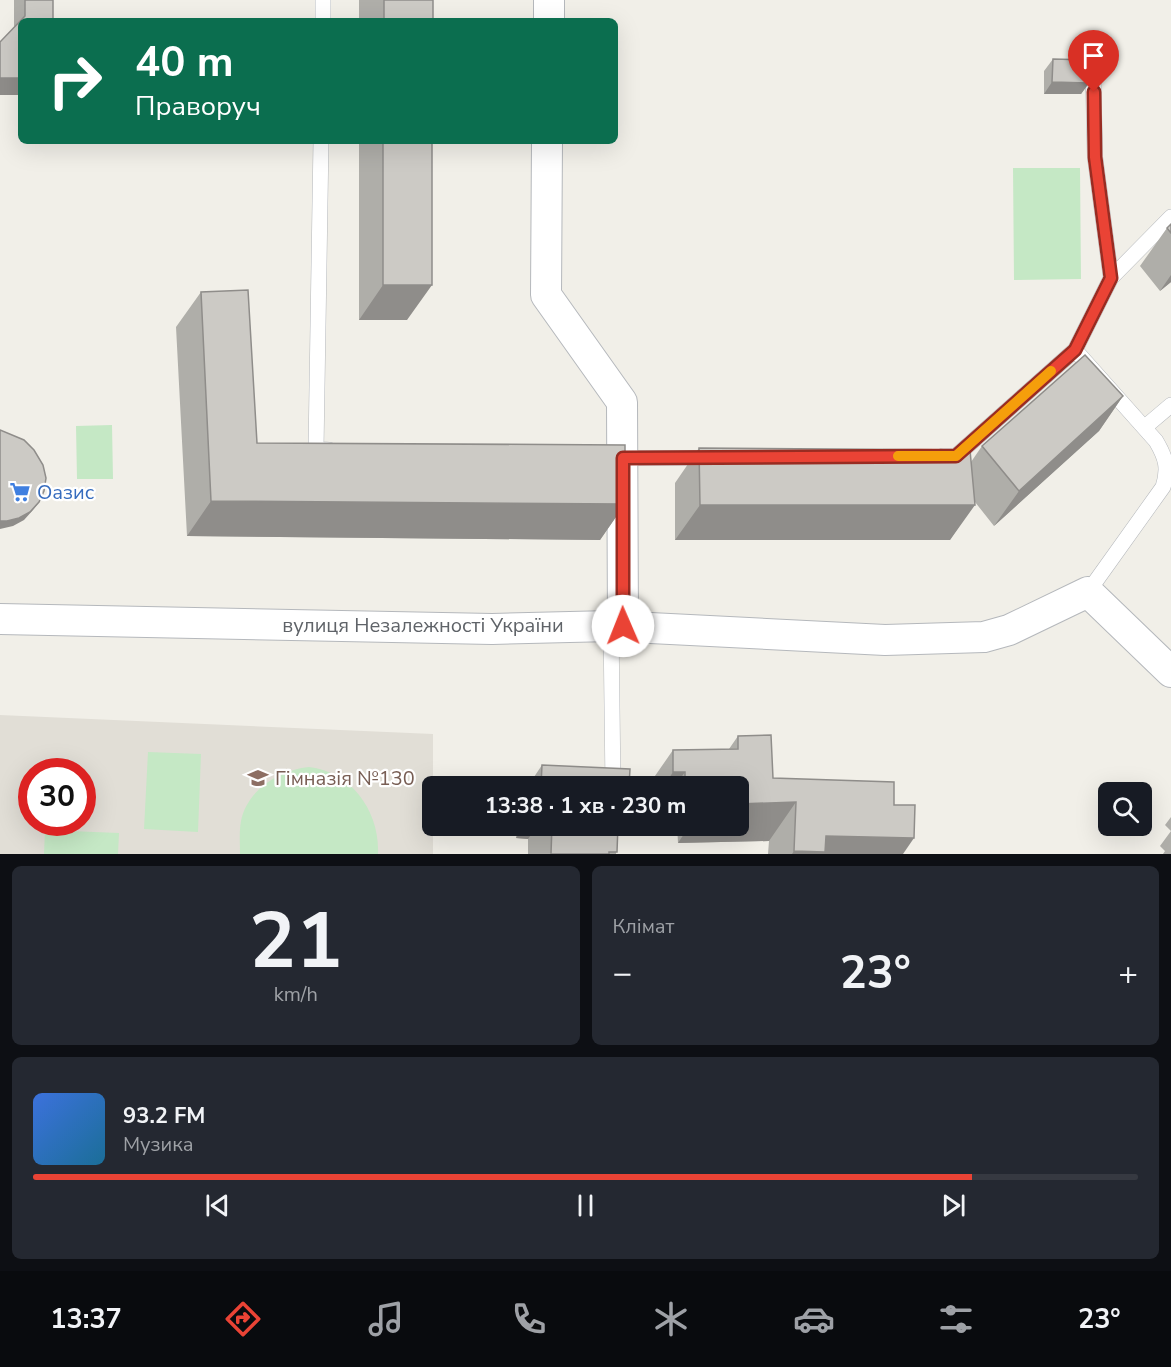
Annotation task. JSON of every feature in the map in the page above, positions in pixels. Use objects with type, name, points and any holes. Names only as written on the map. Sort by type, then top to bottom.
[{"type":"street","points":[[549,0],[549,18]]},
{"type":"street","points":[[547,144],[546,295],[622,402],[611,458],[617,626]]},
{"type":"street","points":[[1088,592],[1171,672]]},
{"type":"street","name":"вулиця Незалежності України","points":[[0,619],[492,629],[617,626],[885,640],[984,637],[1009,630],[1088,592]]},
{"type":"lane","points":[[322,18],[323,0]]},
{"type":"lane","points":[[1093,71],[1095,157],[1111,278]]},
{"type":"lane","points":[[321,144],[316,450],[340,450]]},
{"type":"lane","points":[[932,456],[956,456],[1075,350],[1111,278],[1171,217]]},
{"type":"lane","points":[[1075,350],[1156,441],[1163,454],[1167,472],[1163,487],[1088,592]]},
{"type":"lane","points":[[1145,427],[1171,405]]},
{"type":"lane","points":[[611,458],[730,458]]},
{"type":"lane","points":[[613,776],[617,626]]},
{"type":"shaded area","name":"Гімназія №130","points":[[0,715],[433,734],[433,776],[422,776],[422,836],[433,836],[433,854],[0,854]]},
{"type":"green space","points":[[1013,168],[1080,168],[1081,279],[1014,280]]},
{"type":"green space","points":[[112,425],[113,479],[77,479],[76,426]]},
{"type":"green space","points":[[148,752],[201,754],[198,832],[144,829]]},
{"type":"green space","points":[[309,767],[324,770],[338,777],[360,797],[374,823],[378,854],[240,854],[241,821],[244,810],[257,791],[276,777]]},
{"type":"green space","points":[[96,832],[119,833],[118,854],[44,854],[45,836],[96,836]]},
{"type":"building","points":[[25,0],[53,0],[53,18],[23,18]]},
{"type":"building","points":[[384,0],[433,0],[433,18],[384,18]]},
{"type":"building","points":[[18,23],[18,78],[0,78],[0,42]]},
{"type":"building","points":[[1053,59],[1089,60],[1089,83],[1052,82]]},
{"type":"building","points":[[383,144],[432,144],[432,285],[383,285]]},
{"type":"building","points":[[248,290],[257,443],[625,445],[625,504],[211,501],[201,292]]},
{"type":"building","points":[[1085,355],[1123,396],[1019,491],[982,446]]},
{"type":"building","name":"Оазис","points":[[0,430],[24,440],[34,450],[43,465],[46,478],[39,502],[30,512],[7,521],[0,521]]},
{"type":"building","points":[[699,448],[970,450],[975,505],[700,505]]},
{"type":"building","points":[[771,735],[773,778],[894,782],[894,805],[915,805],[914,838],[826,836],[825,852],[794,851],[796,802],[749,804],[749,776],[685,776],[685,772],[673,772],[673,750],[738,749],[738,736]]},
{"type":"building","points":[[542,765],[630,769],[630,776],[541,776]]},
{"type":"building","points":[[552,836],[618,836],[617,852],[551,854]]},
{"type":"slow traffic","points":[[898,456],[956,456],[1051,371]]},
{"type":"place","name":"Оазис","points":[[20,492]]},
{"type":"place","name":"Гімназія №130","points":[[258,778]]},
{"type":"route","points":[[623,626],[623,458],[956,456],[1075,350],[1111,278],[1095,157],[1094,92]]}]
